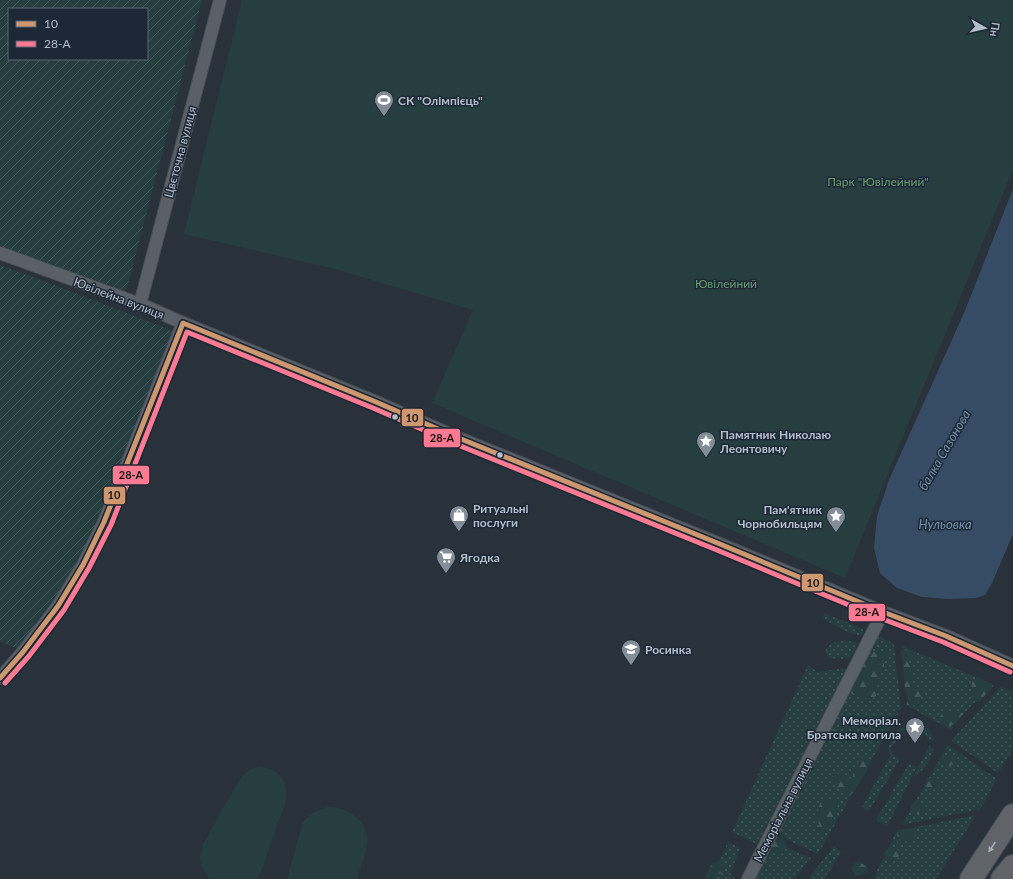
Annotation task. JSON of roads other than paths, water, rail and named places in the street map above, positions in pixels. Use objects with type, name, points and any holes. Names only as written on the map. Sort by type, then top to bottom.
[{"type":"highway","points":[[971,879],[1013,815]]},
{"type":"highway","points":[[1002,879],[1013,866]]},
{"type":"street","name":"Цвєточна вулиця","points":[[140,304],[220,0]]},
{"type":"street","name":"Ювілейна вулиця","points":[[0,253],[140,304],[376,402],[460,439],[883,612],[946,636],[1013,666]]},
{"type":"street","points":[[0,678],[23,652],[58,606],[83,565],[107,515],[183,323]]},
{"type":"street","name":"Меморіальна вулиця","points":[[748,879],[883,612]]},
{"type":"water","name":"Нульовка","points":[[1013,189],[1013,534],[992,583],[985,595],[976,598],[949,599],[922,597],[897,588],[880,573],[874,548],[877,516],[889,480],[964,313]]},
{"type":"place","name":"СК \"Олімпієць\"","points":[[384,117]]},
{"type":"place","name":"Памятник Николаю Леонтовичу","points":[[706,458]]},
{"type":"place","name":"Ритуальні послуги","points":[[459,532]]},
{"type":"place","name":"Пам'ятник Чорнобильцям","points":[[836,533]]},
{"type":"place","name":"Ягодка","points":[[446,574]]},
{"type":"place","name":"Росинка","points":[[631,666]]},
{"type":"place","name":"Меморіал. Братська могила","points":[[915,744]]},
{"type":"park label","name":"Парк \"Ювілейний\"","points":[[878,181]]},
{"type":"park label","name":"Ювілейний","points":[[726,283]]},
{"type":"water label","name":"балка Сазонова","points":[[944,450]]}]
